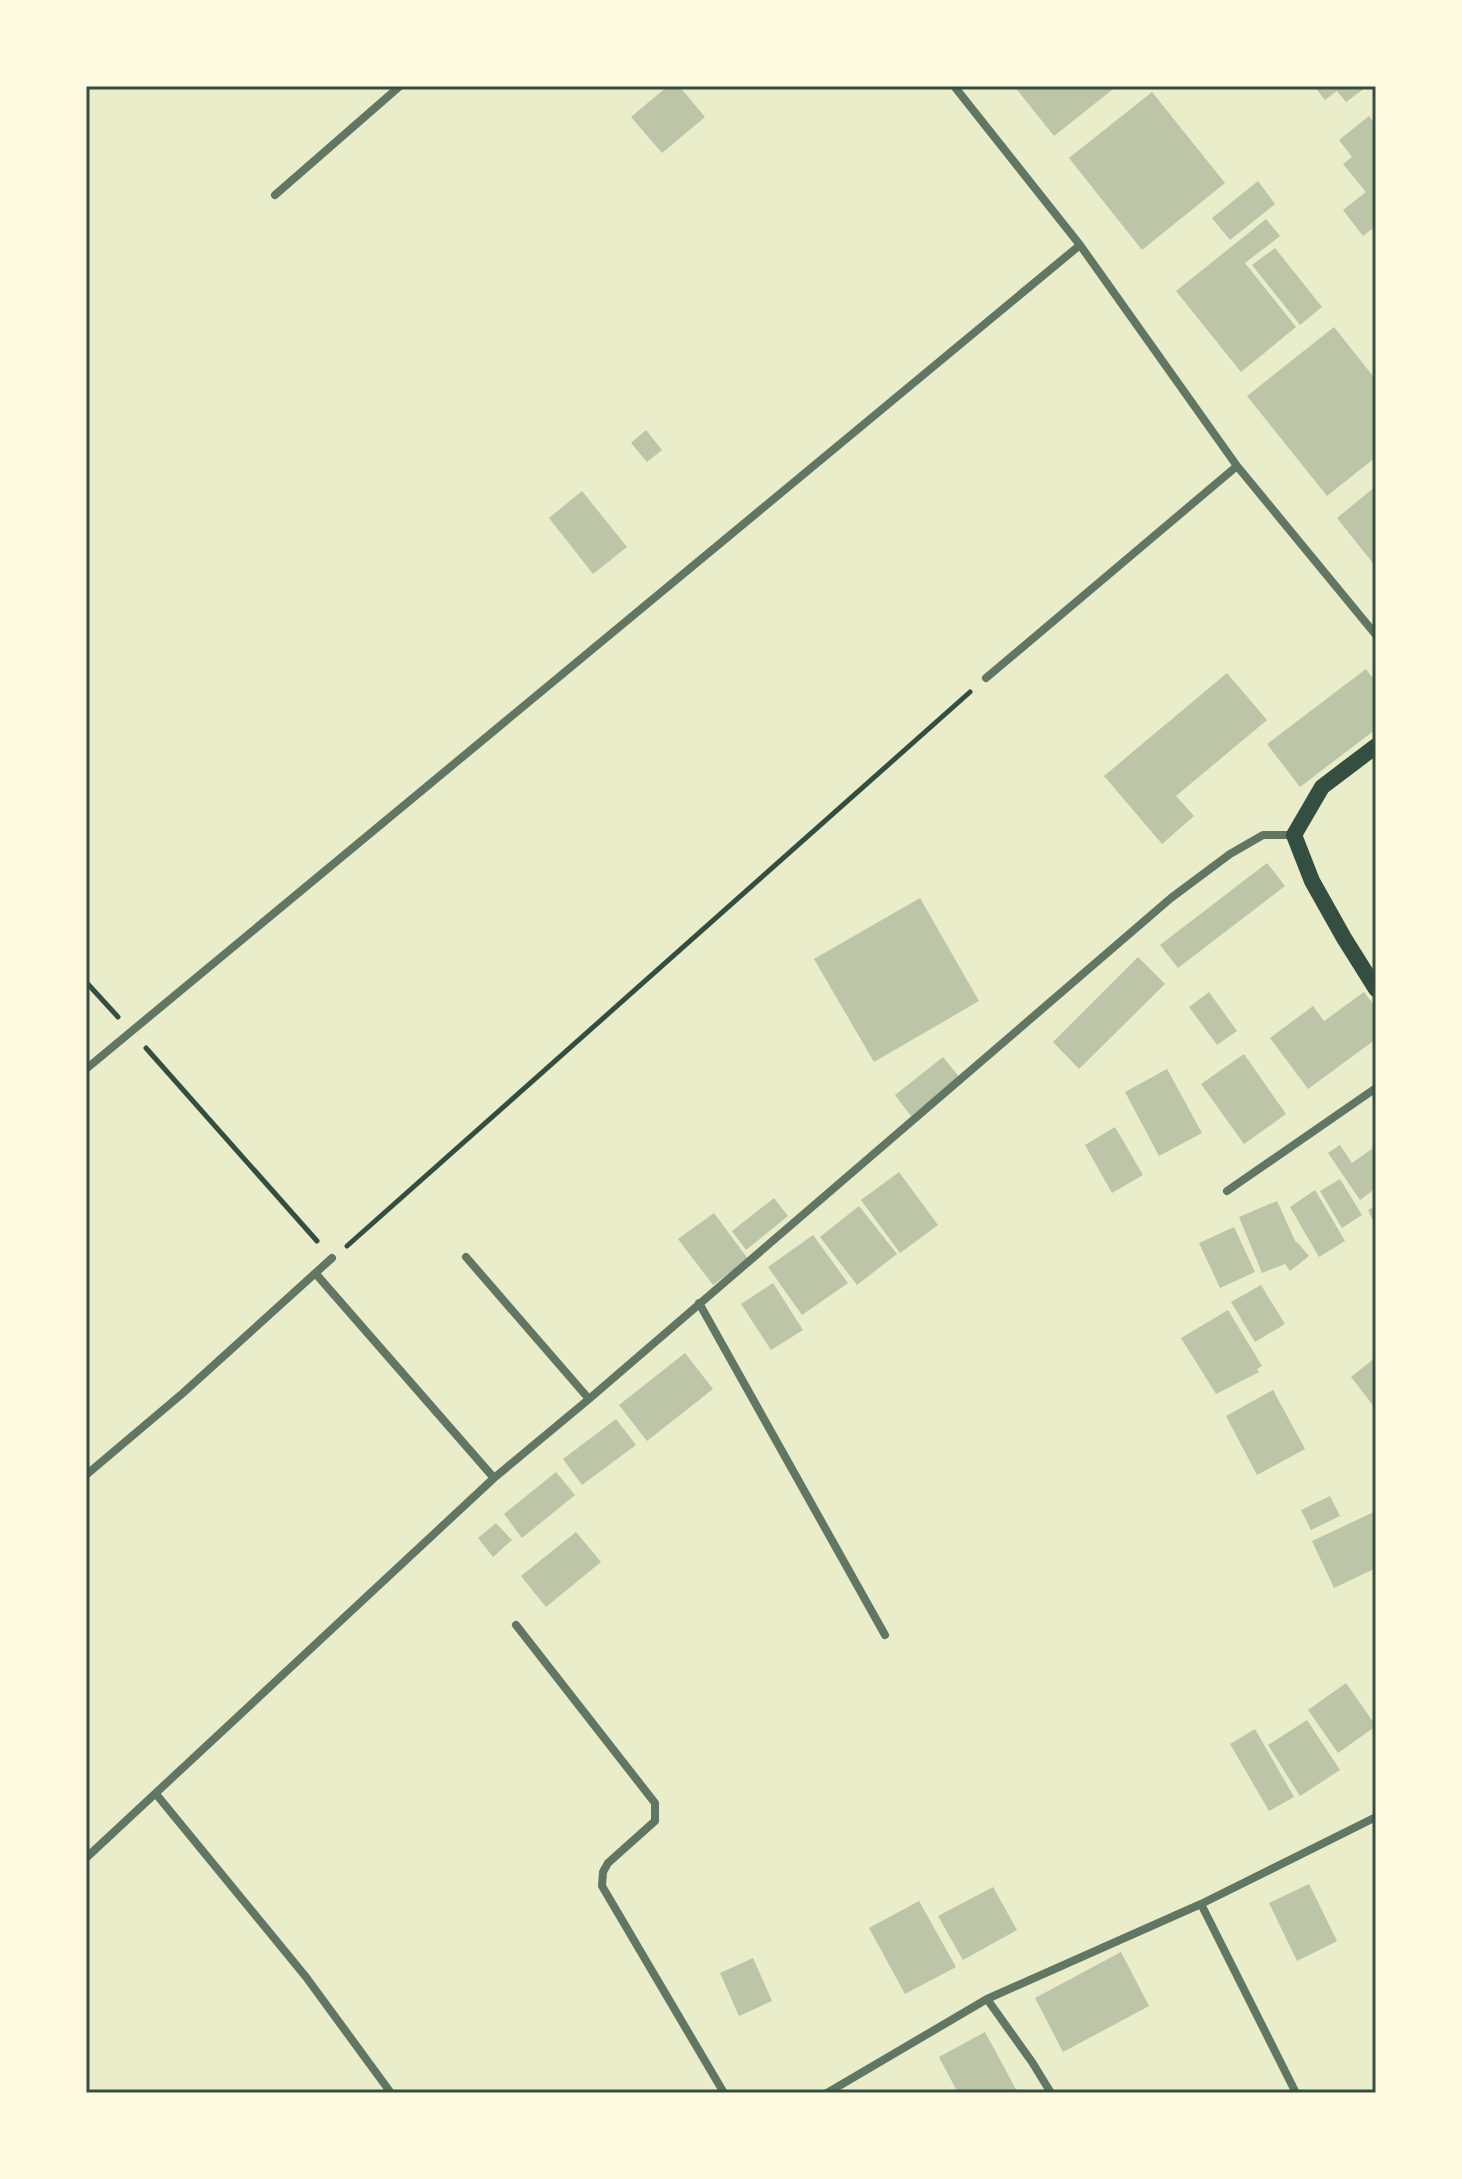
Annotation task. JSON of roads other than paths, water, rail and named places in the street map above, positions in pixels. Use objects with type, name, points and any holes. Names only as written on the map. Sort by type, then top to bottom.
[{"type":"main road","points":[[1376,746],[1322,787],[1294,835],[1312,881],[1376,989]]},
{"type":"street","points":[[275,195],[400,86]]},
{"type":"street","points":[[954,86],[1080,245],[1237,466],[1376,635]]},
{"type":"street","points":[[86,1069],[1080,245]]},
{"type":"street","points":[[986,678],[1237,466]]},
{"type":"street","points":[[86,1858],[494,1478],[1171,898],[1230,854],[1263,835],[1294,835]]},
{"type":"street","points":[[1227,1191],[1376,1088]]},
{"type":"street","points":[[466,1257],[589,1399]]},
{"type":"street","points":[[86,1475],[183,1393],[332,1258]]},
{"type":"street","points":[[316,1274],[494,1478]]},
{"type":"street","points":[[699,1303],[885,1635]]},
{"type":"street","points":[[516,1625],[655,1803],[655,1821],[608,1863],[603,1872],[602,1886],[724,2093]]},
{"type":"street","points":[[156,1794],[306,1977],[391,2093]]},
{"type":"street","points":[[827,2093],[987,1999],[1201,1904],[1376,1817]]},
{"type":"street","points":[[1201,1904],[1296,2093]]},
{"type":"street","points":[[987,1999],[1051,2093]]}]
